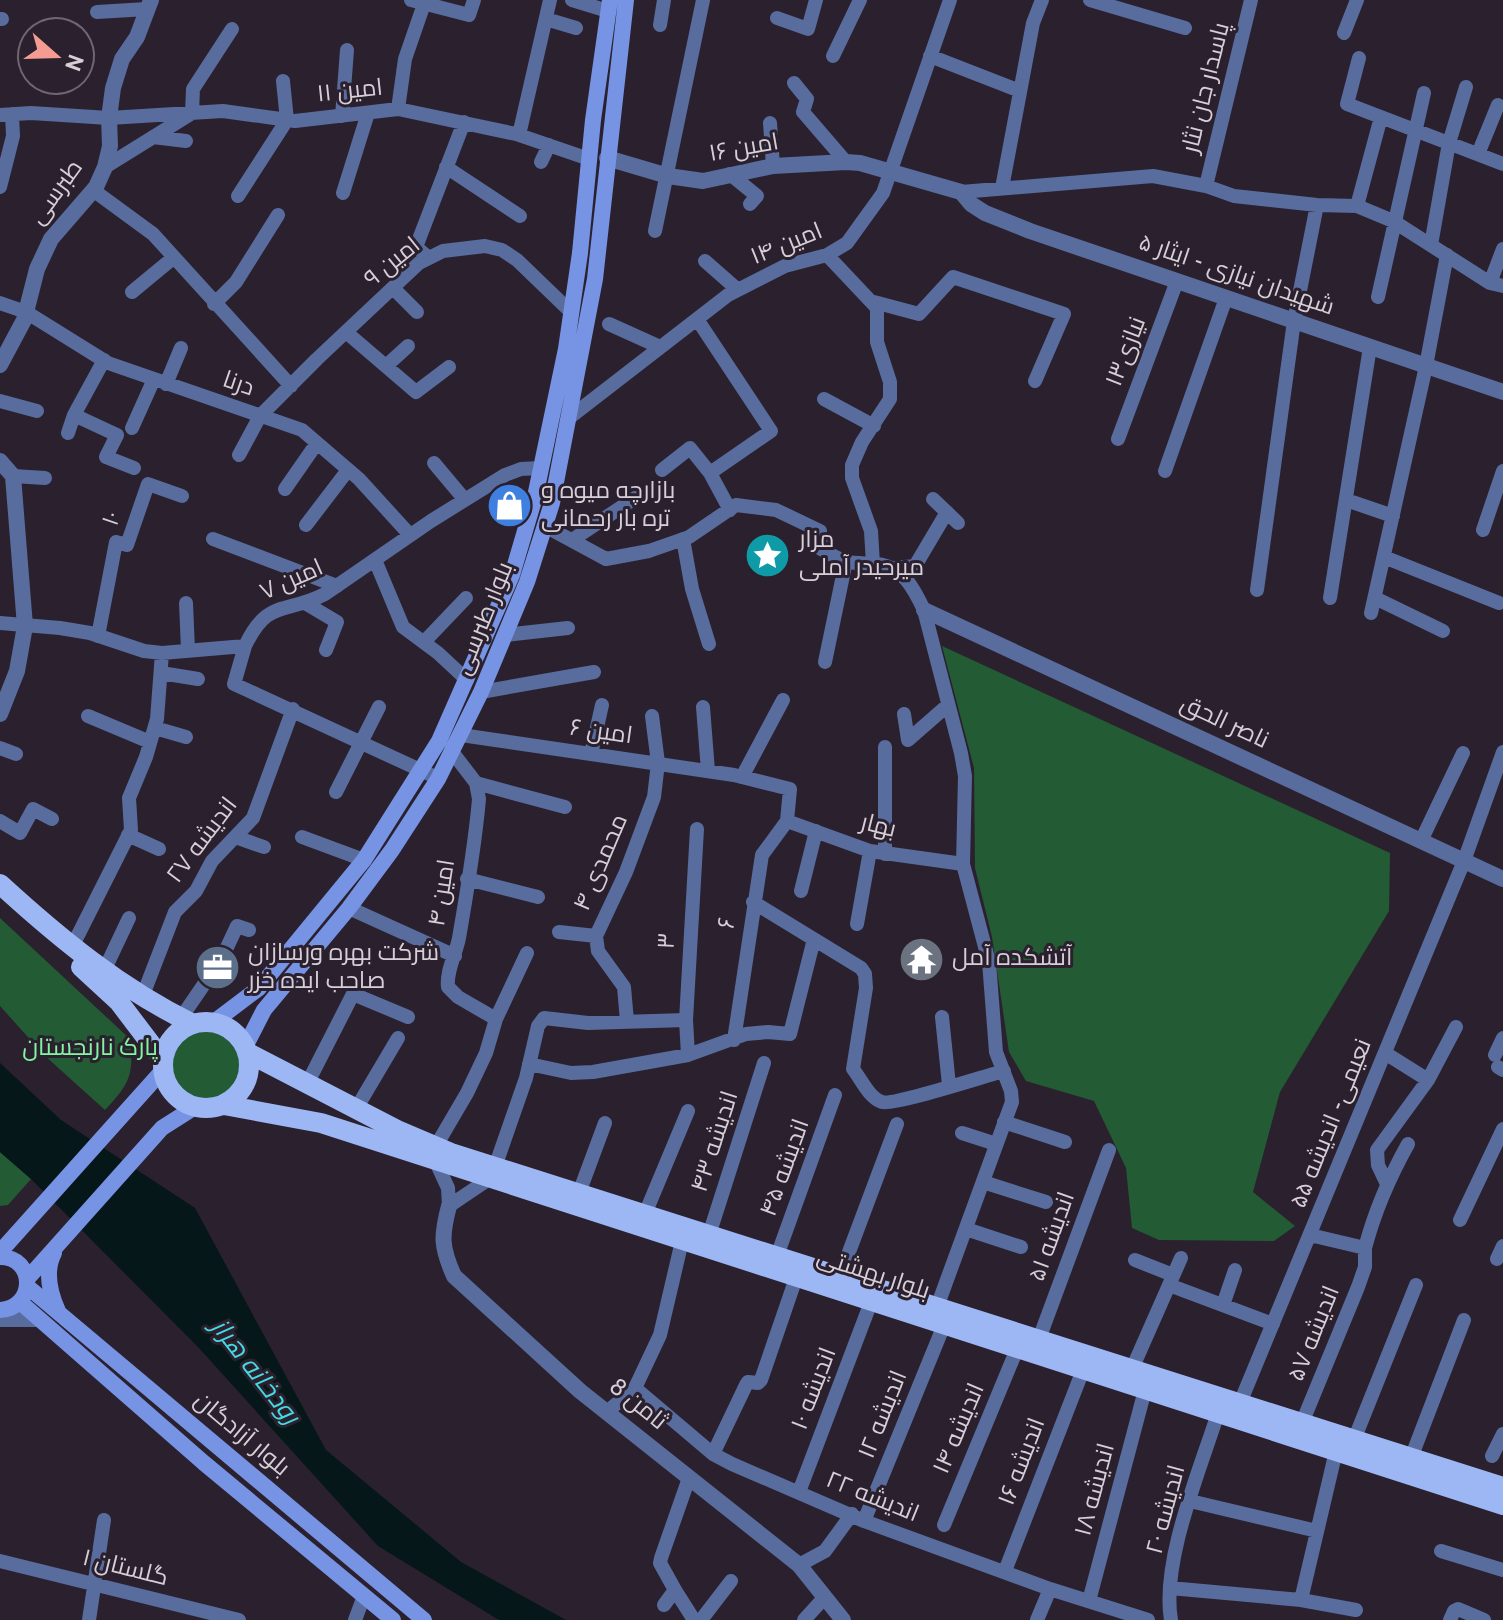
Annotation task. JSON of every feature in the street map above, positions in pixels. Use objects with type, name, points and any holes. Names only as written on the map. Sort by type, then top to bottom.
[{"type":"main road","name":"بلوار طبرسی","points":[[246,1050],[264,1010],[349,908],[392,850],[438,779],[481,692],[527,582],[545,526],[595,279],[626,0]]},
{"type":"main road","name":"بلوار طبرسی","points":[[214,1022],[259,988],[364,860],[423,771],[467,680],[512,575],[526,533],[571,312],[609,6]]},
{"type":"main road","points":[[0,884],[104,971],[187,1021],[214,1022],[232,1031],[246,1050],[247,1077],[234,1098],[224,1105],[204,1109],[173,1093],[166,1082],[163,1065],[119,1002],[0,895]]},
{"type":"main road","points":[[25,1289],[24,1268],[0,1254],[28,1218],[135,1104],[163,1065],[173,1037],[187,1021]]},
{"type":"main road","name":"بلوار بهشتی","points":[[246,1050],[436,1154]]},
{"type":"main road","name":"بلوار بهشتی","points":[[224,1105],[321,1123],[436,1154],[796,1278],[871,1302],[940,1316]]},
{"type":"main road","points":[[0,1310],[14,1307],[58,1245],[162,1128],[195,1107]]},
{"type":"main road","name":"بلوار بهشتی","points":[[492,1173],[579,1193],[840,1276],[940,1316],[1028,1344],[1132,1369],[1503,1487]]},
{"type":"main road","points":[[0,1231],[28,1218]]},
{"type":"main road","points":[[58,1245],[49,1262],[49,1277],[50,1294],[59,1315]]},
{"type":"main road","name":"بلوار آزادگان","points":[[25,1289],[424,1620]]},
{"type":"main road","name":"بلوار آزادگان","points":[[25,1289],[38,1319],[210,1468],[393,1620]]},
{"type":"main road","name":"بلوار بهشتی","points":[[1028,1344],[1083,1370],[1503,1505]]},
{"type":"main road","points":[[210,1468],[224,1452]]},
{"type":"main road","points":[[237,1490],[248,1473]]},
{"type":"street","points":[[398,109],[418,2],[469,15],[474,0]]},
{"type":"street","points":[[519,135],[550,0]]},
{"type":"street","points":[[572,0],[609,6]]},
{"type":"street","points":[[660,25],[664,0]]},
{"type":"street","points":[[655,231],[703,0]]},
{"type":"street","points":[[777,18],[808,29],[816,0]]},
{"type":"street","points":[[833,56],[860,0]]},
{"type":"street","points":[[1002,188],[1033,23],[1042,0]]},
{"type":"street","points":[[1090,0],[1185,28]]},
{"type":"street","name":"پاسدار جان نثار","points":[[1206,186],[1251,0]]},
{"type":"street","points":[[1344,33],[1357,0]]},
{"type":"street","name":"امین ۱۴","points":[[569,418],[738,290],[785,266],[827,255],[847,243],[883,193],[930,56],[944,2]]},
{"type":"street","points":[[97,12],[149,5]]},
{"type":"street","name":"طبرسی","points":[[0,365],[26,312],[37,269],[51,239],[93,190],[105,167],[110,146],[109,118],[113,88],[122,59],[137,37],[149,5]]},
{"type":"street","points":[[546,19],[576,28]]},
{"type":"street","points":[[105,167],[192,113],[193,89],[232,29]]},
{"type":"street","points":[[342,116],[347,50]]},
{"type":"street","points":[[930,56],[1020,91]]},
{"type":"street","points":[[1359,58],[1347,104],[1503,164]]},
{"type":"street","points":[[238,196],[287,120],[283,81]]},
{"type":"street","points":[[794,83],[807,99],[803,112],[846,162]]},
{"type":"street","points":[[1431,245],[1449,143],[1466,87]]},
{"type":"street","points":[[1378,297],[1424,93]]},
{"type":"street","points":[[1478,154],[1498,105]]},
{"type":"street","name":"امین ۱۱","points":[[6,114],[109,118],[223,111],[287,120],[398,109],[519,135],[589,159]]},
{"type":"street","points":[[343,193],[368,113]]},
{"type":"street","points":[[0,187],[13,136],[6,114]]},
{"type":"street","points":[[1357,206],[1381,117]]},
{"type":"street","points":[[429,258],[416,247],[464,122]]},
{"type":"street","points":[[770,123],[773,166]]},
{"type":"street","points":[[153,137],[186,141]]},
{"type":"street","points":[[541,162],[549,145]]},
{"type":"street","name":"امین ۱۶","points":[[607,158],[668,176],[703,181],[773,166],[846,162],[891,171],[961,192]]},
{"type":"street","points":[[446,167],[520,216]]},
{"type":"street","points":[[730,174],[757,196],[750,204]]},
{"type":"street","points":[[961,192],[1153,176],[1206,186],[1234,196],[1357,206],[1393,221],[1497,284],[1503,249]]},
{"type":"street","points":[[93,190],[153,234],[291,386]]},
{"type":"street","name":"شهیدان نیازی - ایثار ۵","points":[[961,192],[971,204],[999,220],[1503,392]]},
{"type":"street","points":[[1257,590],[1294,321],[1317,205]]},
{"type":"street","points":[[214,304],[236,282],[278,215]]},
{"type":"street","name":"امین ۹","points":[[239,455],[260,416],[419,263],[443,251],[485,246],[502,250],[517,260],[571,312]]},
{"type":"street","points":[[827,255],[874,302],[878,314],[877,342],[891,390],[885,410],[862,442],[852,465],[852,478],[871,531],[873,564]]},
{"type":"street","points":[[1443,631],[1373,605],[1426,366],[1447,255]]},
{"type":"street","points":[[132,292],[173,258]]},
{"type":"street","points":[[705,261],[738,290]]},
{"type":"street","points":[[874,302],[919,314],[953,277],[1064,314],[1035,381]]},
{"type":"street","name":"نیازی۱۳","points":[[1118,439],[1177,281]]},
{"type":"street","points":[[393,288],[417,312]]},
{"type":"street","points":[[1165,471],[1226,298]]},
{"type":"street","name":"درنا","points":[[0,303],[26,312],[104,360],[302,430],[348,470],[410,535]]},
{"type":"street","points":[[697,319],[771,431],[710,473]]},
{"type":"street","points":[[609,324],[660,347]]},
{"type":"street","points":[[346,332],[416,392],[449,367]]},
{"type":"street","points":[[386,366],[408,346]]},
{"type":"street","points":[[1330,598],[1370,347]]},
{"type":"street","points":[[132,428],[181,348]]},
{"type":"street","points":[[68,433],[74,415],[104,360]]},
{"type":"street","points":[[824,399],[874,426]]},
{"type":"street","points":[[0,401],[37,411]]},
{"type":"street","points":[[74,415],[117,435],[106,457],[134,468]]},
{"type":"street","points":[[285,489],[317,443]]},
{"type":"street","points":[[662,470],[690,448],[710,473],[730,510]]},
{"type":"street","points":[[0,461],[13,476],[25,626],[17,671],[0,714]]},
{"type":"street","points":[[434,463],[465,500]]},
{"type":"street","name":"امین ۷","points":[[293,709],[234,684],[245,646],[265,614],[305,603],[337,586],[505,475],[521,469],[540,468]]},
{"type":"street","points":[[306,525],[348,470]]},
{"type":"street","points":[[1483,530],[1503,471]]},
{"type":"street","points":[[13,476],[45,478]]},
{"type":"street","name":"۱۰","points":[[98,636],[116,542],[127,545],[148,484],[182,496]]},
{"type":"street","points":[[572,540],[635,498]]},
{"type":"street","points":[[545,526],[606,559],[649,551],[683,539],[736,505],[776,510],[820,531],[821,549],[846,561],[894,568],[915,566],[953,517],[933,499]]},
{"type":"street","points":[[1346,500],[1393,516]]},
{"type":"street","points":[[213,539],[337,586]]},
{"type":"street","points":[[683,539],[692,589],[709,644]]},
{"type":"street","points":[[1384,557],[1499,603]]},
{"type":"street","points":[[375,560],[403,627],[467,680]]},
{"type":"street","points":[[825,662],[846,561]]},
{"type":"street","name":"اندیشه ۱۲","points":[[799,1565],[825,1551],[858,1518],[940,1316],[966,1229],[1012,1102],[1011,1091],[996,1052],[989,962],[963,864],[965,776],[961,753],[924,610],[911,585],[894,568]]},
{"type":"street","points":[[424,642],[466,598]]},
{"type":"street","points":[[186,603],[188,650]]},
{"type":"street","points":[[305,603],[337,622],[326,650]]},
{"type":"street","name":"ناصر الحق","points":[[924,610],[1503,879]]},
{"type":"street","points":[[0,623],[60,628],[162,653],[245,646]]},
{"type":"street","points":[[505,635],[568,628]]},
{"type":"street","points":[[72,947],[131,830],[129,798],[152,735],[162,653]]},
{"type":"street","points":[[481,692],[594,672]]},
{"type":"street","points":[[161,673],[198,679]]},
{"type":"street","points":[[738,776],[783,700]]},
{"type":"street","points":[[591,754],[602,705]]},
{"type":"street","points":[[904,714],[908,740],[948,705]]},
{"type":"street","points":[[336,792],[379,707]]},
{"type":"street","points":[[703,707],[708,771]]},
{"type":"street","points":[[293,709],[438,779]]},
{"type":"street","name":"اندیشه ۲۷","points":[[143,995],[175,912],[196,891],[212,861],[253,818],[293,709]]},
{"type":"street","points":[[88,716],[152,735],[186,737]]},
{"type":"street","name":"محمدی ۴","points":[[627,1021],[624,987],[598,951],[596,936],[626,872],[654,797],[658,763],[652,716]]},
{"type":"street","name":"امین ۶","points":[[461,735],[708,771],[790,789],[787,821]]},
{"type":"street","points":[[885,747],[885,854]]},
{"type":"street","points":[[0,748],[16,754]]},
{"type":"street","name":"نعیمی- اندیشه ۵۵","points":[[1240,1403],[1464,861],[1503,752]]},
{"type":"street","points":[[453,753],[476,783],[565,807]]},
{"type":"street","points":[[1421,841],[1463,753]]},
{"type":"street","name":"امین ۴","points":[[476,783],[479,799],[477,822],[455,956],[447,982],[450,992],[496,1019]]},
{"type":"street","points":[[0,821],[20,833],[33,809],[52,819]]},
{"type":"street","name":"بهار","points":[[787,821],[870,851],[963,864]]},
{"type":"street","name":"۶","points":[[734,1040],[762,855],[787,821]]},
{"type":"street","name":"۳","points":[[688,1055],[686,1020],[697,829]]},
{"type":"street","points":[[801,891],[816,831]]},
{"type":"street","points":[[128,835],[159,849]]},
{"type":"street","points":[[235,837],[264,847]]},
{"type":"street","points":[[302,837],[364,860]]},
{"type":"street","points":[[857,924],[870,851]]},
{"type":"street","points":[[467,879],[538,897]]},
{"type":"street","points":[[753,902],[861,968],[865,974],[866,988],[853,1069],[871,1095],[882,1102],[893,1103],[1004,1071]]},
{"type":"street","points":[[349,908],[455,956]]},
{"type":"street","points":[[104,971],[129,918]]},
{"type":"street","points":[[187,1021],[237,926],[249,930]]},
{"type":"street","points":[[559,932],[596,936]]},
{"type":"street","points":[[529,1064],[571,1073],[593,1072],[688,1055],[746,1034],[790,1034],[814,939]]},
{"type":"street","points":[[449,1206],[448,1188],[436,1154],[486,1053],[496,1019],[527,953]]},
{"type":"street","points":[[307,1084],[353,994],[408,1017]]},
{"type":"street","points":[[449,1206],[492,1173],[541,1021],[548,1017],[588,1023],[686,1020]]},
{"type":"street","points":[[942,1017],[949,1085]]},
{"type":"street","points":[[1386,1182],[1378,1165],[1377,1150],[1428,1080],[1456,1027]]},
{"type":"street","points":[[356,1109],[398,1038]]},
{"type":"street","points":[[1499,1064],[1503,1038]]},
{"type":"street","points":[[1385,1053],[1428,1080]]},
{"type":"street","name":"اندیشه ۴۳","points":[[709,1235],[764,1063]]},
{"type":"street","name":"اندیشه ۴۵","points":[[777,1256],[835,1095]]},
{"type":"street","points":[[645,1214],[688,1111]]},
{"type":"street","points":[[1004,1122],[1065,1142]]},
{"type":"street","points":[[579,1193],[605,1123]]},
{"type":"street","points":[[840,1276],[897,1124]]},
{"type":"street","points":[[1460,1220],[1503,1129]]},
{"type":"street","points":[[962,1133],[996,1144]]},
{"type":"street","name":"اندیشه ۵۷","points":[[1302,1423],[1358,1287],[1374,1213],[1386,1182],[1408,1144]]},
{"type":"street","name":"اندیشه ۵۱","points":[[1028,1344],[1109,1150]]},
{"type":"street","points":[[983,1182],[1046,1202]]},
{"type":"street","name":"ثامن 8","points":[[449,1206],[442,1234],[445,1255],[454,1276],[580,1391],[799,1565],[843,1620]]},
{"type":"street","points":[[966,1229],[1021,1247]]},
{"type":"street","points":[[1310,1235],[1365,1255]]},
{"type":"street","points":[[608,1411],[635,1388],[660,1335],[682,1241]]},
{"type":"street","points":[[1132,1369],[1181,1258]]},
{"type":"street","points":[[1135,1260],[1223,1305],[1273,1324]]},
{"type":"street","points":[[1223,1305],[1235,1270]]},
{"type":"street","points":[[713,1454],[746,1385],[761,1380],[796,1278]]},
{"type":"street","points":[[1354,1440],[1416,1285]]},
{"type":"street","name":"اندیشه ۱۰","points":[[799,1492],[871,1302]]},
{"type":"street","points":[[0,1319],[38,1319]]},
{"type":"street","points":[[1411,1458],[1464,1320]]},
{"type":"street","name":"اندیشه ۱۴","points":[[944,1525],[1028,1344]]},
{"type":"street","name":"اندیشه ۱۶","points":[[1005,1571],[1083,1370]]},
{"type":"street","name":"اندیشه ۲۲","points":[[635,1388],[713,1454],[858,1518],[1050,1589],[1148,1620]]},
{"type":"street","name":"اندیشه ۱۸","points":[[1089,1601],[1145,1390]]},
{"type":"street","name":"اندیشه ۲۰","points":[[1171,1620],[1168,1602],[1177,1546],[1218,1413]]},
{"type":"street","points":[[1492,1456],[1503,1434]]},
{"type":"street","points":[[1301,1600],[1336,1451]]},
{"type":"street","points":[[689,1478],[660,1563],[694,1620]]},
{"type":"street","points":[[1190,1501],[1317,1531]]},
{"type":"street","points":[[89,1620],[104,1520]]},
{"type":"street","points":[[1441,1551],[1503,1570]]},
{"type":"street","name":"گلستان ۱","points":[[0,1561],[239,1620]]},
{"type":"street","points":[[701,1620],[731,1581]]},
{"type":"street","points":[[1170,1588],[1301,1600],[1356,1610]]},
{"type":"street","points":[[1037,1620],[1050,1589]]},
{"type":"street","points":[[664,1605],[675,1590]]},
{"type":"street","points":[[355,1620],[364,1596]]},
{"type":"street","points":[[804,1620],[824,1598]]},
{"type":"street","points":[[1450,1620],[1458,1609],[1484,1620]]},
{"type":"green space","points":[[942,646],[1390,853],[1389,911],[1280,1092],[1253,1192],[1295,1226],[1274,1241],[1159,1240],[1132,1228],[1126,1168],[1094,1101],[1026,1081],[1009,1052],[992,937],[975,868],[974,768]]},
{"type":"green space","name":"پارک نارنجستان","points":[[0,918],[130,1039],[128,1078],[105,1110],[44,1055],[0,1006]]},
{"type":"green space","points":[[206,1022],[230,1029],[242,1041],[249,1065],[242,1089],[230,1101],[206,1108],[182,1101],[170,1089],[163,1065],[170,1041],[182,1029]]},
{"type":"green space","points":[[0,1152],[31,1179],[8,1205],[0,1206]]},
{"type":"water","name":"رودخانه هراز","points":[[0,1063],[61,1120],[195,1208],[326,1450],[461,1562],[566,1620],[499,1620],[378,1546],[198,1347],[31,1179],[0,1152]]},
{"type":"place","name":"بازارچه میوه و تره بار رحمانی","points":[[510,506]]},
{"type":"place","name":"مزار میرحیدر آملی","points":[[768,555]]},
{"type":"place","name":"آتشکده آمل","points":[[921,959]]},
{"type":"place","name":"شرکت بهره ورسازان صاحب ایده خزر","points":[[217,968]]}]
